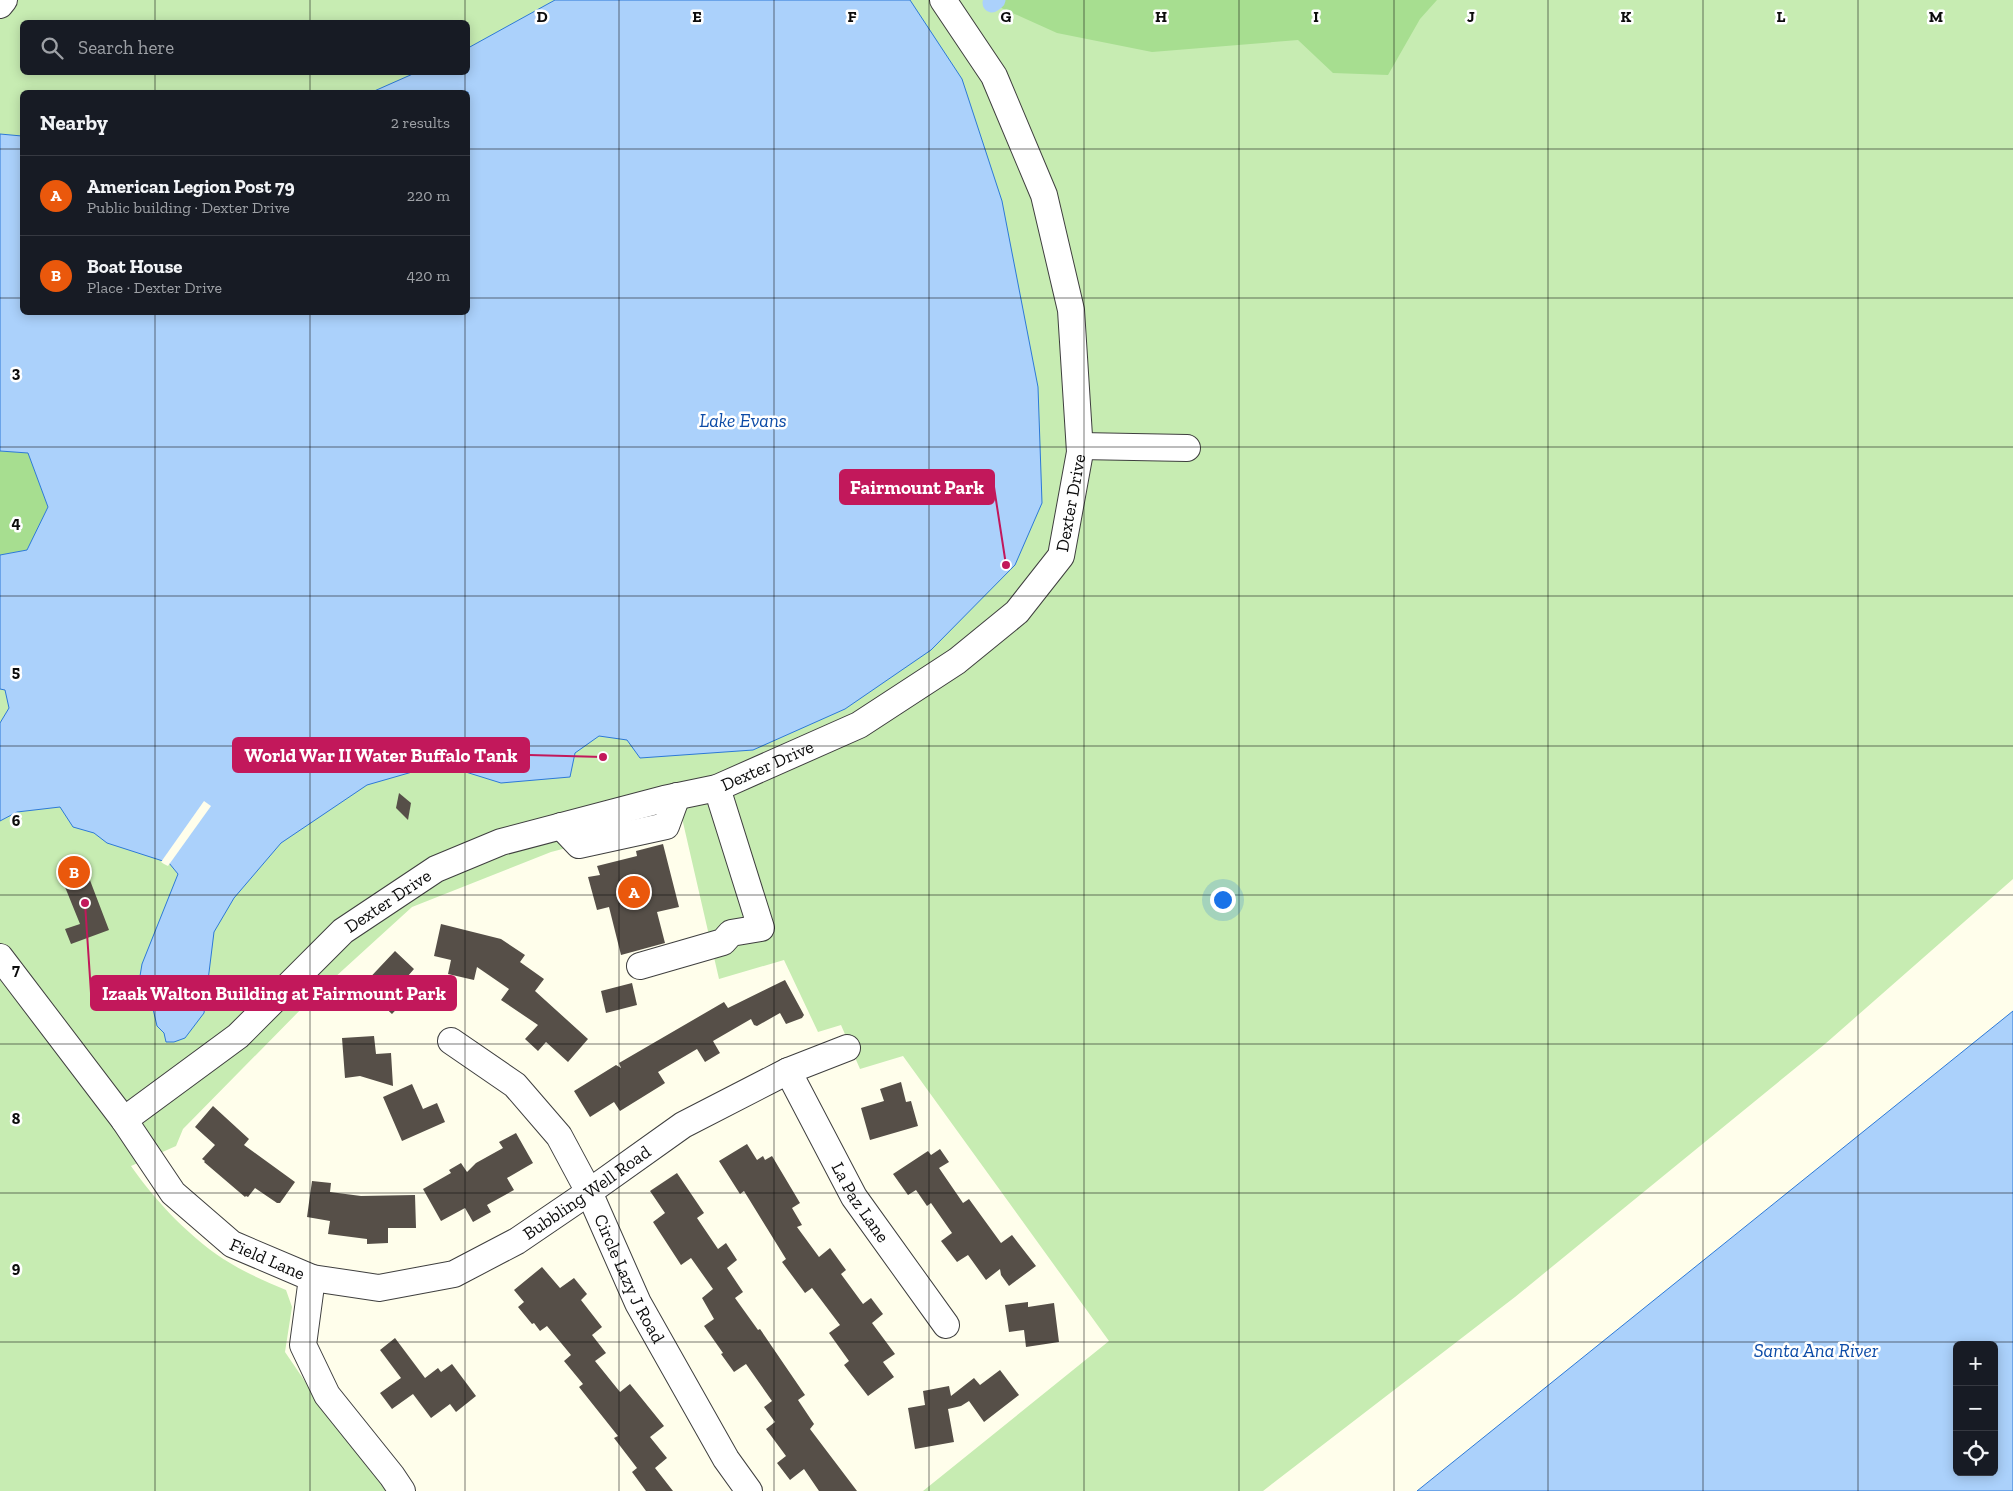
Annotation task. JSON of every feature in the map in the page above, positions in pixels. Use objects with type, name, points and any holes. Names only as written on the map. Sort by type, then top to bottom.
[{"type":"street","points":[[0,5],[4,0]]},
{"type":"street","name":"Dexter Drive","points":[[124,1120],[238,1036],[344,932],[436,869],[501,842],[677,796],[717,788],[859,725],[957,661],[1017,612],[1061,556],[1080,446],[1071,310],[1044,195],[994,76],[943,0]]},
{"type":"street","points":[[1080,446],[1187,448]]},
{"type":"street","points":[[640,966],[723,942],[731,933],[762,928],[717,788]]},
{"type":"street","points":[[0,957],[124,1120]]},
{"type":"street","name":"Circle Lazy J Road","points":[[451,1041],[515,1085],[559,1136],[590,1192],[638,1303],[726,1460],[749,1491]]},
{"type":"street","name":"Bubbling Well Road","points":[[312,1278],[379,1288],[454,1274],[518,1240],[590,1192],[683,1125],[788,1071],[847,1048]]},
{"type":"street","name":"La Paz Lane","points":[[788,1071],[854,1197],[946,1325]]},
{"type":"street","name":"Field Lane","points":[[124,1120],[173,1193],[232,1244],[312,1278],[303,1345],[327,1395],[402,1491]]},
{"type":"green space","points":[[0,0],[2013,0],[2013,879],[1825,1044],[1515,1297],[1263,1491],[923,1491],[1109,1341],[903,1056],[860,1069],[841,1025],[818,1032],[784,960],[719,979],[682,818],[551,852],[412,907],[311,999],[183,1129],[176,1146],[131,1166],[151,1193],[202,1243],[237,1267],[286,1290],[292,1307],[285,1352],[332,1421],[387,1491],[0,1491]]},
{"type":"green space","points":[[996,0],[1437,0],[1420,19],[1388,75],[1333,73],[1298,40],[1152,52],[1057,33],[997,6]]},
{"type":"green space","points":[[0,451],[28,453],[48,507],[27,550],[0,555]]},
{"type":"water","name":"Lake Evans","points":[[555,0],[910,0],[962,79],[1002,201],[1038,387],[1042,503],[1015,565],[931,650],[845,709],[753,750],[640,758],[627,740],[599,736],[575,753],[570,777],[501,783],[440,764],[367,785],[281,843],[234,898],[214,932],[204,1013],[185,1038],[174,1042],[166,1042],[164,1033],[157,1026],[150,996],[140,976],[142,964],[178,874],[169,863],[107,843],[94,833],[73,827],[60,807],[17,812],[0,821],[0,723],[9,708],[5,690],[0,689],[0,555],[27,550],[48,507],[28,453],[0,451],[0,134],[20,136],[20,315],[470,315],[470,90],[377,90],[410,75],[470,75],[470,47]]},
{"type":"water","name":"Santa Ana River","points":[[2013,1011],[2013,1491],[1417,1491]]},
{"type":"pier","points":[[204,801],[211,806],[168,866],[161,862]]},
{"type":"building","points":[[399,793],[411,803],[408,820],[396,808]]},
{"type":"building","points":[[663,844],[679,907],[657,912],[665,943],[621,955],[609,907],[597,910],[588,877],[600,875],[597,866],[637,856],[636,851]]},
{"type":"building","points":[[83,862],[109,930],[71,944],[65,929],[80,924],[65,887],[62,869]]},
{"type":"building","points":[[441,924],[501,939],[525,955],[520,962],[544,979],[535,991],[588,1039],[568,1062],[546,1042],[538,1051],[525,1039],[538,1025],[501,1000],[509,989],[477,967],[474,980],[448,974],[451,960],[434,956]]},
{"type":"building","points":[[395,951],[414,969],[395,991],[405,1000],[392,1014],[362,986]]},
{"type":"building","points":[[785,980],[804,1015],[802,1018],[786,1024],[780,1013],[757,1026],[754,1025],[751,1019],[713,1041],[720,1053],[705,1062],[697,1049],[658,1072],[665,1083],[620,1111],[614,1102],[590,1117],[574,1091],[616,1065],[621,1068],[619,1063],[724,1002],[728,1008]]},
{"type":"building","points":[[632,983],[637,1005],[606,1013],[601,991]]},
{"type":"building","points":[[374,1036],[376,1054],[391,1053],[393,1086],[360,1076],[345,1078],[342,1038]]},
{"type":"building","points":[[901,1082],[906,1102],[911,1101],[918,1126],[870,1140],[861,1108],[884,1101],[880,1089]]},
{"type":"building","points":[[412,1084],[423,1109],[437,1103],[445,1122],[402,1141],[383,1097]]},
{"type":"building","points":[[213,1106],[249,1139],[244,1145],[295,1182],[280,1203],[277,1203],[255,1188],[248,1197],[245,1197],[204,1162],[202,1159],[215,1145],[195,1127]]},
{"type":"building","points":[[516,1133],[533,1163],[507,1178],[514,1190],[487,1205],[491,1212],[473,1222],[465,1208],[441,1221],[423,1189],[451,1173],[449,1170],[461,1163],[467,1172],[476,1163],[503,1148],[499,1142]]},
{"type":"building","points":[[747,1144],[757,1160],[763,1156],[765,1160],[772,1156],[800,1203],[792,1208],[802,1225],[797,1227],[819,1257],[830,1248],[846,1270],[841,1274],[863,1304],[871,1298],[883,1314],[872,1323],[895,1354],[883,1362],[894,1377],[868,1396],[844,1365],[849,1361],[829,1333],[840,1325],[812,1288],[805,1293],[782,1262],[786,1259],[744,1191],[740,1194],[719,1161]]},
{"type":"building","points":[[940,1149],[949,1162],[939,1168],[963,1203],[969,1199],[1001,1243],[1012,1235],[1036,1266],[1009,1286],[1001,1275],[1000,1269],[986,1280],[968,1255],[957,1262],[941,1241],[952,1233],[931,1203],[927,1206],[916,1190],[908,1195],[893,1174],[928,1151],[931,1155]]},
{"type":"building","points":[[677,1173],[704,1213],[697,1218],[718,1249],[726,1243],[737,1260],[727,1268],[743,1292],[735,1298],[758,1330],[760,1329],[805,1395],[798,1400],[814,1424],[810,1429],[857,1491],[819,1491],[804,1469],[790,1480],[777,1463],[786,1456],[766,1429],[775,1422],[764,1407],[772,1401],[746,1364],[734,1372],[721,1354],[723,1353],[704,1326],[714,1319],[702,1298],[713,1289],[691,1258],[681,1265],[653,1222],[665,1213],[650,1191]]},
{"type":"building","points":[[312,1181],[331,1183],[330,1192],[361,1196],[415,1195],[416,1228],[388,1228],[388,1243],[367,1244],[367,1239],[328,1234],[330,1221],[307,1217]]},
{"type":"building","points":[[542,1267],[560,1288],[574,1278],[587,1294],[581,1300],[602,1327],[592,1335],[606,1353],[595,1361],[620,1392],[630,1384],[664,1426],[650,1437],[667,1458],[655,1468],[673,1491],[646,1491],[632,1472],[637,1468],[614,1438],[618,1436],[579,1387],[583,1384],[564,1361],[571,1355],[547,1326],[540,1331],[518,1307],[524,1302],[514,1290]]},
{"type":"building","points":[[1028,1302],[1028,1307],[1054,1303],[1059,1342],[1026,1347],[1024,1330],[1009,1332],[1005,1305]]},
{"type":"building","points":[[395,1338],[425,1378],[438,1368],[441,1372],[452,1364],[476,1396],[456,1412],[450,1404],[431,1418],[413,1394],[392,1409],[380,1393],[401,1378],[380,1350]]},
{"type":"building","points":[[1000,1370],[1019,1395],[984,1422],[969,1401],[961,1406],[948,1409],[954,1442],[915,1449],[908,1408],[925,1405],[923,1391],[949,1386],[951,1396],[974,1378],[980,1385]]},
{"type":"waterway","points":[[992,3],[996,0]]},
{"type":"place","name":"Fairmount Park","points":[[1006,565]]},
{"type":"place","name":"World War II Water Buffalo Tank","points":[[603,757]]},
{"type":"place","name":"Boat House","points":[[74,872]]},
{"type":"place","name":"American Legion Post 79","points":[[634,892]]},
{"type":"place","name":"Izaak Walton Building at Fairmount Park","points":[[85,903]]}]
